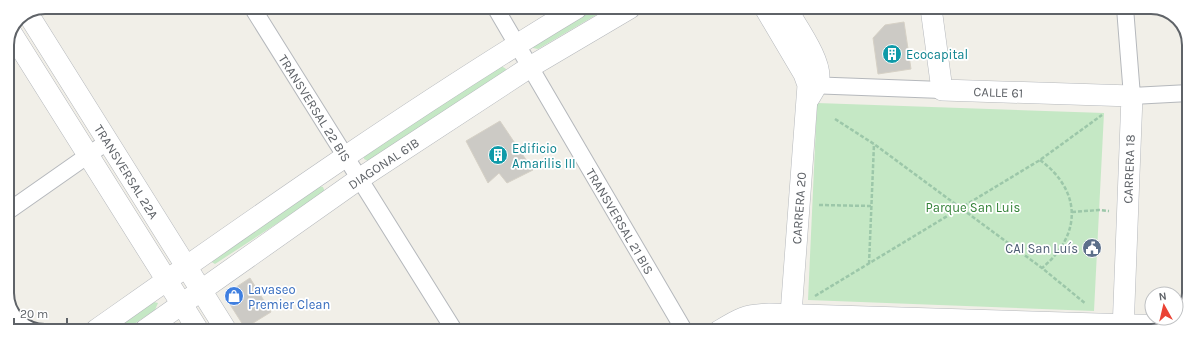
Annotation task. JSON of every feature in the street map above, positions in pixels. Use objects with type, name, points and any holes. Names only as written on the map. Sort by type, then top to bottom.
[{"type":"street","name":"TRANSVERSAL 22 BIS","points":[[256,14],[450,324]]},
{"type":"street","name":"TRANSVERSAL 21 BIS","points":[[499,14],[680,324]]},
{"type":"street","name":"DIAGONAL 61B","points":[[104,324],[345,157],[517,44],[568,14]]},
{"type":"street","name":"DIAGONAL 61B","points":[[154,324],[359,179],[530,67],[620,14]]},
{"type":"street","name":"CARRERA 20","points":[[769,14],[804,74],[810,91],[799,204],[791,314]]},
{"type":"street","name":"CARRERA 20","points":[[789,14],[815,58],[819,68],[818,82],[810,91]]},
{"type":"street","points":[[932,14],[942,90]]},
{"type":"street","name":"CARRERA 18","points":[[1123,324],[1132,96],[1125,14]]},
{"type":"street","name":"TRANSVERSAL 22A","points":[[30,18],[222,324]]},
{"type":"street","name":"TRANSVERSAL 22A","points":[[15,39],[194,324]]},
{"type":"street","name":"CALLE 61","points":[[810,91],[942,90],[1132,96],[1182,93]]},
{"type":"street","points":[[14,207],[107,142]]},
{"type":"street","points":[[729,324],[747,316],[791,314],[918,324]]},
{"type":"path","points":[[815,296],[1040,160],[1104,113]]},
{"type":"path","points":[[836,119],[874,144],[961,208],[1042,268],[1089,306]]},
{"type":"path","points":[[869,264],[874,144]]},
{"type":"path","points":[[1040,160],[1051,168],[1066,188],[1070,199],[1072,212],[1071,225],[1061,249],[1053,259],[1042,268]]},
{"type":"path","points":[[799,204],[872,206]]},
{"type":"path","points":[[1072,212],[1099,210],[1110,211]]},
{"type":"green space","points":[[583,14],[598,14],[538,49],[533,48],[533,43]]},
{"type":"green space","points":[[500,65],[506,69],[506,73],[368,161],[364,159],[364,156]]},
{"type":"green space","name":"Parque San Luis","points":[[817,103],[1104,113],[1094,311],[808,300]]},
{"type":"green space","points":[[316,185],[323,187],[325,192],[215,264],[210,261]]},
{"type":"green space","points":[[150,301],[158,303],[155,310],[134,324],[118,324]]},
{"type":"building","name":"Ecocapital","points":[[904,22],[911,69],[878,74],[873,38],[885,25]]},
{"type":"building","name":"Edificio Amarilis III","points":[[500,121],[533,170],[507,183],[499,173],[488,183],[466,141]]},
{"type":"building","points":[[250,278],[271,312],[252,324],[242,324],[224,295]]},
{"type":"place","name":"Ecocapital","points":[[892,54]]},
{"type":"place","name":"Edificio Amarilis III","points":[[498,155]]},
{"type":"place","name":"CAI San Luís","points":[[1092,248]]},
{"type":"place","name":"Lavaseo Premier Clean","points":[[234,296]]}]
